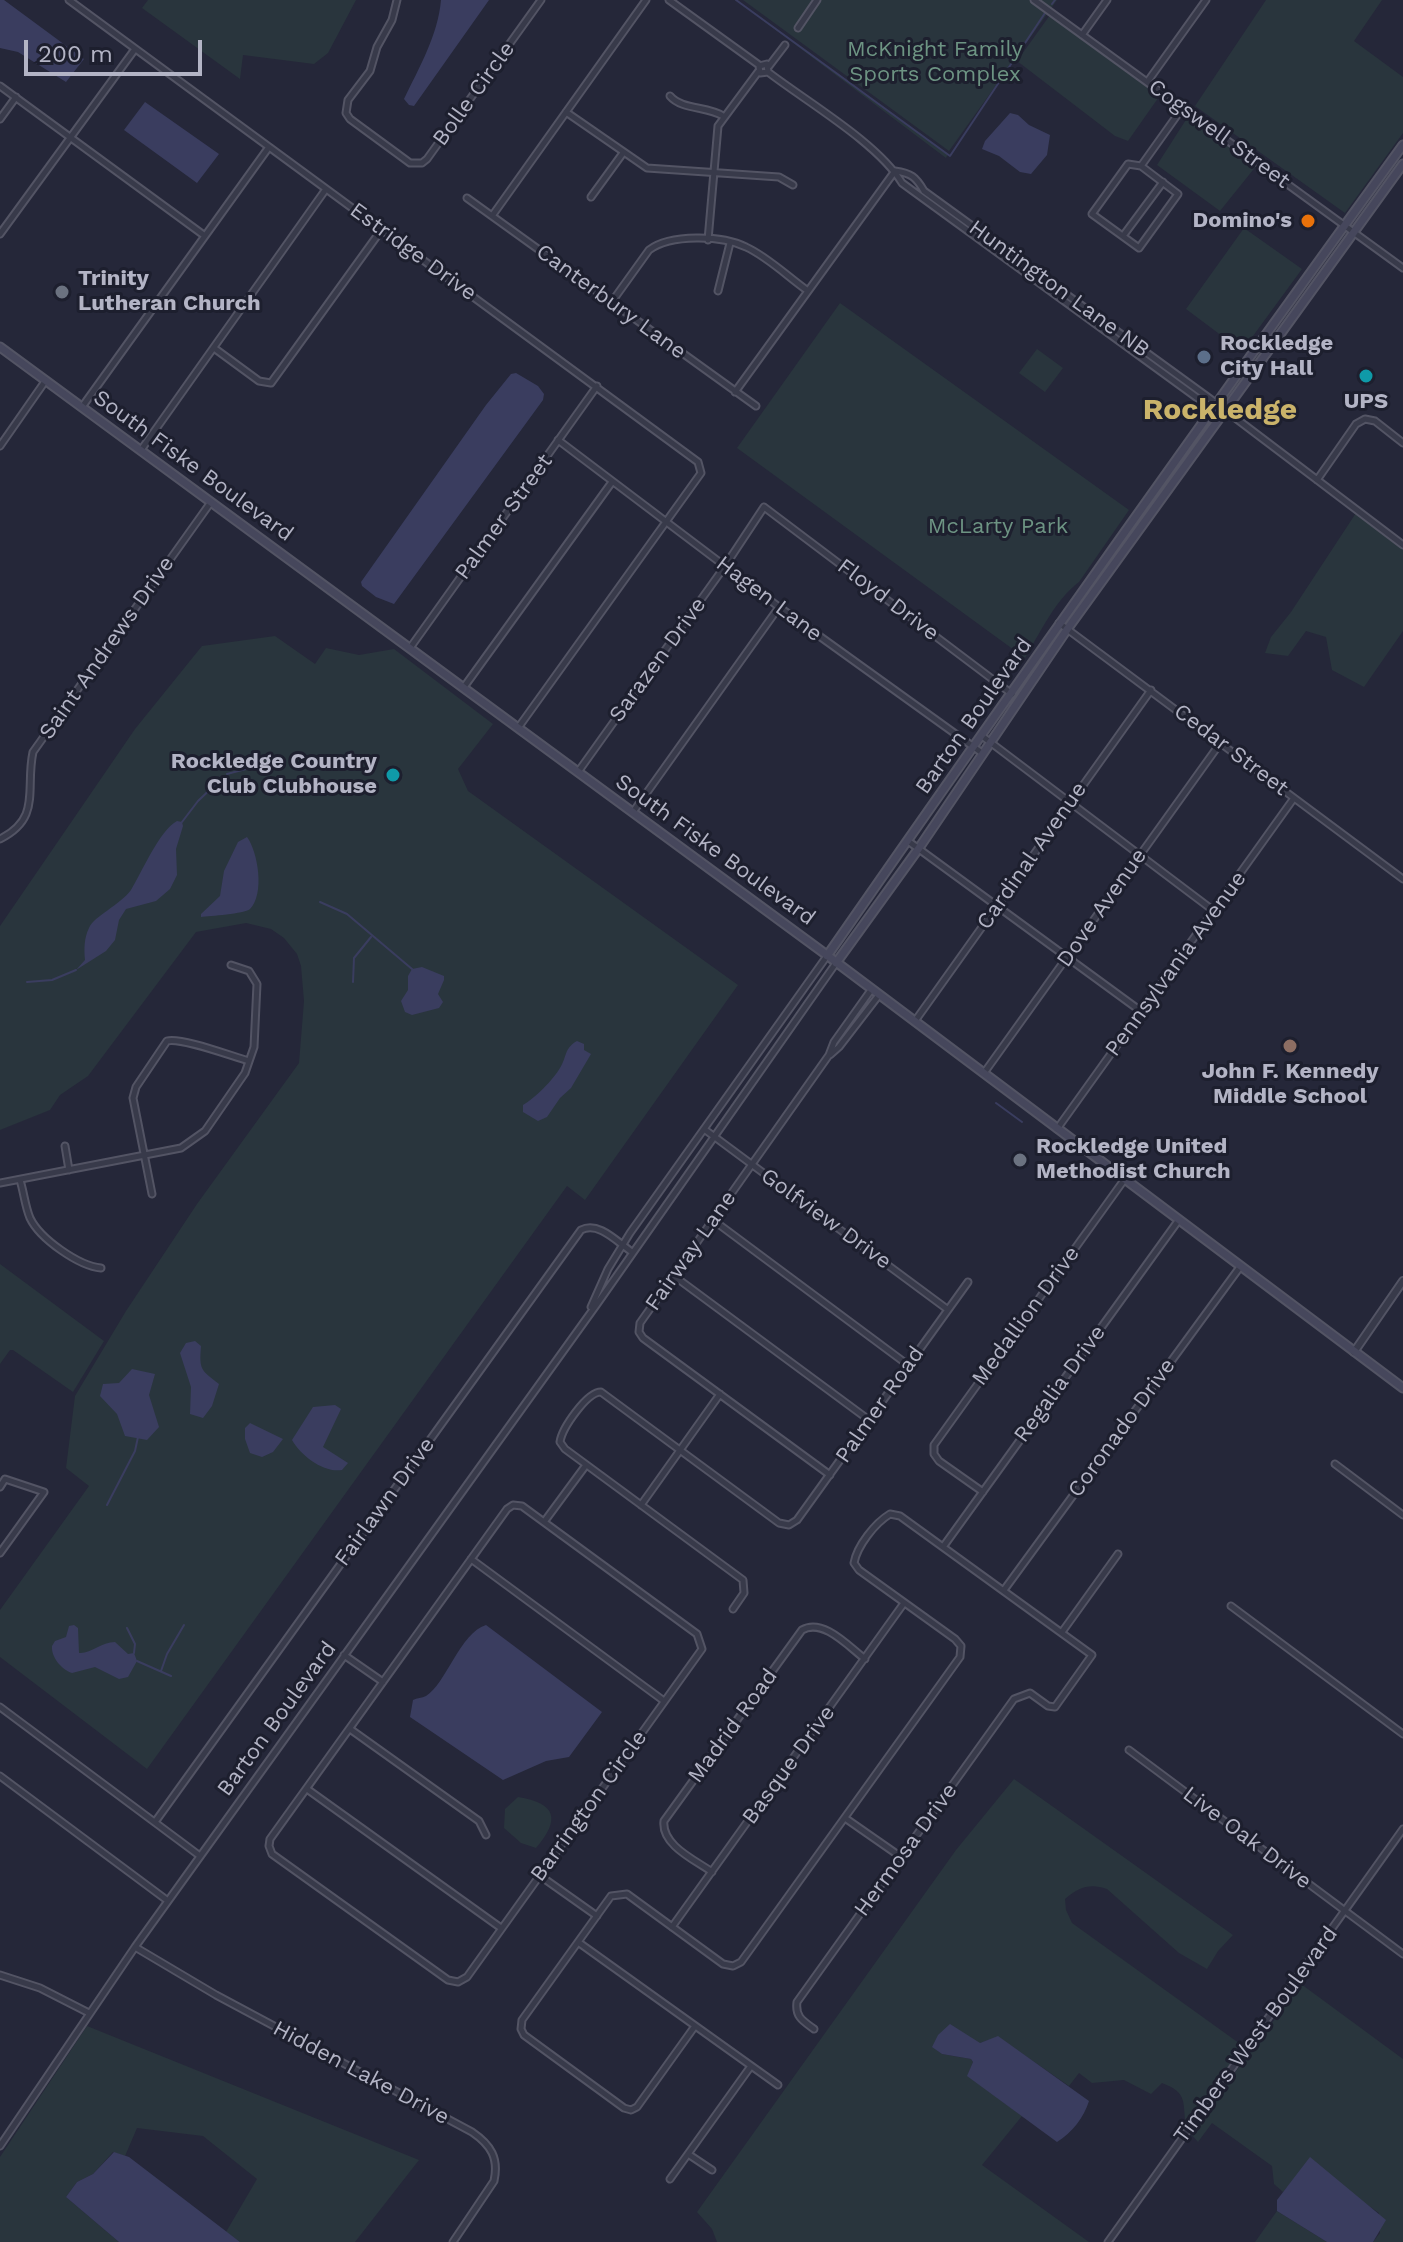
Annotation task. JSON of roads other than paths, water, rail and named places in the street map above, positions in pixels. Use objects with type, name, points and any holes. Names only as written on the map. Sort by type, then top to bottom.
[{"type":"main road","name":"Barton Boulevard","points":[[827,956],[1059,623],[1403,147]]},
{"type":"main road","points":[[1394,177],[1393,170],[1403,147]]},
{"type":"main road","name":"Barton Boulevard","points":[[836,963],[919,848],[1068,628],[1403,164]]},
{"type":"main road","points":[[1278,319],[1287,326]]},
{"type":"main road","name":"South Fiske Boulevard","points":[[0,347],[633,812],[1403,1388]]},
{"type":"main road","points":[[1164,477],[1173,483]]},
{"type":"main road","points":[[883,876],[881,887],[885,896]]},
{"type":"street","name":"Estridge Drive","points":[[69,0],[698,462],[701,473],[666,522]]},
{"type":"street","name":"Bolle Circle","points":[[397,0],[392,20],[377,47],[370,71],[348,100],[346,113],[410,163],[416,164],[427,159],[541,0]]},
{"type":"street","points":[[492,216],[646,0]]},
{"type":"street","points":[[669,0],[762,74],[785,45]]},
{"type":"street","points":[[798,28],[817,0]]},
{"type":"street","name":"Cogswell Street","points":[[1034,0],[1403,268]]},
{"type":"street","points":[[1082,35],[1107,0]]},
{"type":"street","points":[[1148,81],[1206,0]]},
{"type":"street","points":[[0,234],[135,49]]},
{"type":"street","points":[[708,240],[718,126],[759,69]]},
{"type":"street","points":[[768,69],[870,147],[895,171],[902,183],[1177,379]]},
{"type":"street","points":[[0,86],[205,236]]},
{"type":"street","points":[[670,96],[675,101],[712,110],[723,116]]},
{"type":"street","points":[[0,119],[16,97]]},
{"type":"street","points":[[1141,166],[1183,107]]},
{"type":"street","points":[[566,112],[647,168],[779,177],[793,185]]},
{"type":"street","points":[[82,407],[269,147]]},
{"type":"street","points":[[591,197],[623,153]]},
{"type":"street","points":[[1128,164],[1141,166],[1163,182],[1178,194],[1139,248],[1092,214],[1128,164]]},
{"type":"street","points":[[735,392],[895,171]]},
{"type":"street","name":"Huntington Lane NB","points":[[895,171],[916,178],[924,191],[1403,545]]},
{"type":"street","points":[[1123,236],[1163,182]]},
{"type":"street","points":[[141,450],[326,189]]},
{"type":"street","name":"Canterbury Lane","points":[[467,198],[756,406]]},
{"type":"street","points":[[214,348],[259,381],[271,383],[382,229]]},
{"type":"street","points":[[611,303],[649,250],[657,243],[675,238],[708,240],[749,248],[808,291]]},
{"type":"street","points":[[718,291],[730,243]]},
{"type":"street","points":[[0,446],[46,380]]},
{"type":"street","name":"Palmer Street","points":[[410,648],[597,386]]},
{"type":"street","points":[[1317,480],[1356,424],[1365,419],[1375,421],[1403,443]]},
{"type":"street","name":"Hagen Lane","points":[[558,440],[779,607],[982,753]]},
{"type":"street","points":[[464,687],[612,482]]},
{"type":"street","name":"Saint Andrews Drive","points":[[0,839],[20,825],[28,811],[33,752],[211,502]]},
{"type":"street","name":"Sarazen Drive","points":[[578,772],[764,507]]},
{"type":"street","name":"Floyd Drive","points":[[764,507],[1012,694]]},
{"type":"street","points":[[518,728],[666,522]]},
{"type":"street","points":[[633,812],[779,607]]},
{"type":"street","name":"Cedar Street","points":[[1059,623],[1403,879]]},
{"type":"street","name":"Cardinal Avenue","points":[[914,1022],[1151,690]]},
{"type":"street","points":[[982,736],[1214,911]]},
{"type":"street","name":"Dove Avenue","points":[[983,1074],[1221,742]]},
{"type":"street","name":"Pennsylvania Avenue","points":[[1057,1130],[1294,798]]},
{"type":"street","points":[[908,841],[1142,1012]]},
{"type":"street","name":"Barton Boulevard","points":[[586,1315],[623,1245],[827,956]]},
{"type":"street","name":"Barton Boulevard","points":[[0,2146],[135,1947],[836,963]]},
{"type":"street","points":[[0,1183],[181,1148],[205,1131],[245,1073],[254,1047],[257,984],[249,971],[231,965]]},
{"type":"street","name":"Fairway Lane","points":[[830,1475],[643,1338],[639,1332],[640,1323],[829,1055],[834,1042],[871,990]]},
{"type":"street","name":"Fairway Lane","points":[[829,1055],[839,1047],[879,995]]},
{"type":"street","points":[[792,1005],[801,1012]]},
{"type":"street","points":[[152,1194],[133,1098],[136,1087],[167,1041],[188,1041],[198,1047],[249,1061]]},
{"type":"street","name":"Golfview Drive","points":[[704,1129],[948,1309]]},
{"type":"street","points":[[65,1146],[69,1170]]},
{"type":"street","points":[[20,1180],[30,1216],[42,1234],[86,1266],[101,1268]]},
{"type":"street","name":"Medallion Drive","points":[[983,1492],[939,1461],[934,1454],[934,1445],[1124,1180]]},
{"type":"street","points":[[713,1220],[908,1365]]},
{"type":"street","name":"Regalia Drive","points":[[943,1547],[1178,1221]]},
{"type":"street","name":"Fairlawn Drive","points":[[155,1822],[581,1230],[589,1226],[598,1228],[632,1252]]},
{"type":"street","name":"Coronado Drive","points":[[1004,1590],[1240,1267]]},
{"type":"street","points":[[674,1276],[869,1420]]},
{"type":"street","points":[[1354,1352],[1403,1281]]},
{"type":"street","name":"Palmer Road","points":[[680,1450],[779,1523],[789,1525],[797,1520],[968,1282]]},
{"type":"street","points":[[680,1450],[601,1392],[589,1395],[561,1434],[560,1442],[565,1449],[743,1580],[744,1593],[733,1609]]},
{"type":"street","points":[[641,1505],[720,1394]]},
{"type":"street","points":[[1335,1464],[1403,1515]]},
{"type":"street","points":[[544,1522],[587,1465]]},
{"type":"street","points":[[0,1487],[5,1479],[44,1492],[1,1549]]},
{"type":"street","name":"Barrington Circle","points":[[513,1505],[522,1506],[544,1522],[697,1634],[702,1649],[467,1977],[458,1982],[448,1980],[272,1854],[270,1839],[513,1505]]},
{"type":"street","points":[[695,2026],[637,2107],[631,2110],[524,2035],[521,2029],[522,2020],[611,1896],[616,1894],[627,1894],[723,1964],[733,1966],[741,1962],[960,1657],[961,1646],[955,1639],[859,1570],[854,1563],[855,1555],[881,1519],[890,1514],[900,1516],[1062,1632],[1118,1554]]},
{"type":"street","points":[[471,1559],[664,1701]]},
{"type":"street","name":"Basque Drive","points":[[672,1927],[904,1603]]},
{"type":"street","points":[[1231,1606],[1403,1734]]},
{"type":"street","name":"Madrid Road","points":[[712,1872],[669,1840],[663,1831],[664,1821],[802,1630],[811,1625],[821,1627],[865,1659]]},
{"type":"street","name":"Hermosa Drive","points":[[814,2029],[799,2018],[797,2002],[1014,1699],[1030,1693],[1048,1706],[1055,1707],[1092,1655],[1062,1632]]},
{"type":"street","points":[[344,1655],[383,1683]]},
{"type":"street","points":[[0,1707],[200,1856]]},
{"type":"street","points":[[350,1729],[479,1821],[486,1835]]},
{"type":"street","name":"Live Oak Drive","points":[[1129,1750],[1403,1954]]},
{"type":"street","points":[[0,1776],[168,1901]]},
{"type":"street","points":[[307,1789],[501,1928]]},
{"type":"street","points":[[845,1818],[901,1857]]},
{"type":"street","name":"Timbers West Boulevard","points":[[1108,2242],[1403,1829]]},
{"type":"street","points":[[539,1875],[597,1916]]},
{"type":"street","points":[[578,1942],[778,2085]]},
{"type":"street","name":"Hidden Lake Drive","points":[[135,1947],[203,1988],[486,2142],[495,2155],[497,2170],[494,2181],[453,2242]]},
{"type":"street","points":[[0,1975],[40,1988],[89,2013]]},
{"type":"street","points":[[670,2179],[751,2066]]},
{"type":"street","points":[[688,2154],[712,2170]]},
{"type":"water","points":[[0,0],[84,59],[66,82],[18,52],[0,48]]},
{"type":"water","points":[[441,0],[489,0],[414,106],[409,105],[404,99],[432,39]]},
{"type":"water","points":[[145,102],[219,154],[197,183],[124,130]]},
{"type":"water","points":[[1010,113],[1050,135],[1047,155],[1031,174],[1020,172],[999,156],[982,149],[985,141]]},
{"type":"water","points":[[516,373],[538,386],[544,394],[543,400],[394,604],[376,597],[361,582],[486,405],[511,374]]},
{"type":"water","points":[[177,821],[182,822],[183,826],[176,849],[177,875],[170,889],[156,901],[126,909],[119,920],[115,940],[106,951],[76,970],[85,960],[85,940],[92,924],[131,890],[157,842]]},
{"type":"water","points":[[247,837],[258,873],[255,902],[247,911],[201,917],[220,896],[224,871],[238,842]]},
{"type":"water","points":[[422,967],[444,976],[438,994],[443,1002],[439,1008],[412,1015],[405,1012],[401,1001],[408,990],[408,976],[412,969]]},
{"type":"water","points":[[577,1041],[584,1044],[584,1050],[591,1054],[571,1088],[547,1117],[538,1121],[523,1112],[523,1105],[553,1078],[568,1050]]},
{"type":"water","points":[[195,1341],[201,1346],[202,1369],[219,1384],[212,1406],[203,1418],[190,1414],[191,1387],[180,1353],[186,1343]]},
{"type":"water","points":[[132,1369],[155,1374],[149,1395],[159,1427],[147,1440],[125,1436],[117,1414],[100,1396],[103,1384],[119,1383]]},
{"type":"water","points":[[335,1405],[341,1409],[323,1447],[348,1463],[342,1470],[328,1469],[314,1462],[292,1440],[313,1407]]},
{"type":"water","points":[[250,1423],[283,1439],[273,1452],[262,1457],[250,1453],[245,1428]]},
{"type":"water","points":[[486,1625],[602,1712],[569,1757],[546,1761],[503,1780],[410,1717],[413,1700],[433,1690],[468,1638]]},
{"type":"water","points":[[69,1626],[78,1628],[79,1653],[115,1642],[128,1654],[134,1653],[137,1661],[128,1677],[119,1679],[95,1667],[72,1673],[61,1666],[52,1646],[55,1641],[66,1637]]},
{"type":"water","points":[[950,2024],[980,2043],[998,2036],[1089,2101],[1077,2124],[1057,2142],[967,2076],[973,2062],[971,2059],[942,2054],[932,2047],[938,2035]]},
{"type":"water","points":[[114,2152],[129,2157],[240,2242],[119,2242],[66,2197],[77,2182],[93,2174]]},
{"type":"water","points":[[1310,2157],[1386,2220],[1373,2242],[1327,2242],[1277,2211],[1277,2200]]},
{"type":"waterway","points":[[736,0],[950,156],[1045,13]]},
{"type":"waterway","points":[[1052,4],[1055,0]]},
{"type":"waterway","points":[[227,774],[272,762]]},
{"type":"waterway","points":[[182,822],[219,781]]},
{"type":"waterway","points":[[320,902],[347,914],[412,969]]},
{"type":"waterway","points":[[353,982],[354,958],[371,937]]},
{"type":"waterway","points":[[27,982],[52,980],[76,970]]},
{"type":"waterway","points":[[996,1103],[1022,1122]]},
{"type":"waterway","points":[[107,1505],[135,1451],[138,1437]]},
{"type":"waterway","points":[[161,1671],[184,1625]]},
{"type":"waterway","points":[[127,1628],[135,1644],[134,1653]]},
{"type":"waterway","points":[[137,1661],[171,1676]]},
{"type":"place","name":"Domino's","points":[[1308,221]]},
{"type":"place","name":"Trinity Lutheran Church","points":[[62,292]]},
{"type":"place","name":"Rockledge City Hall","points":[[1204,357]]},
{"type":"place","name":"UPS","points":[[1366,376]]},
{"type":"place","name":"Rockledge Country Club Clubhouse","points":[[393,775]]},
{"type":"place","name":"John F. Kennedy Middle School","points":[[1290,1046]]},
{"type":"place","name":"Rockledge United Methodist Church","points":[[1020,1160]]},
{"type":"district","name":"Rockledge","points":[[1220,410]]},
{"type":"park label","name":"McKnight Family Sports Complex","points":[[935,62]]},
{"type":"park label","name":"McLarty Park","points":[[998,527]]}]
